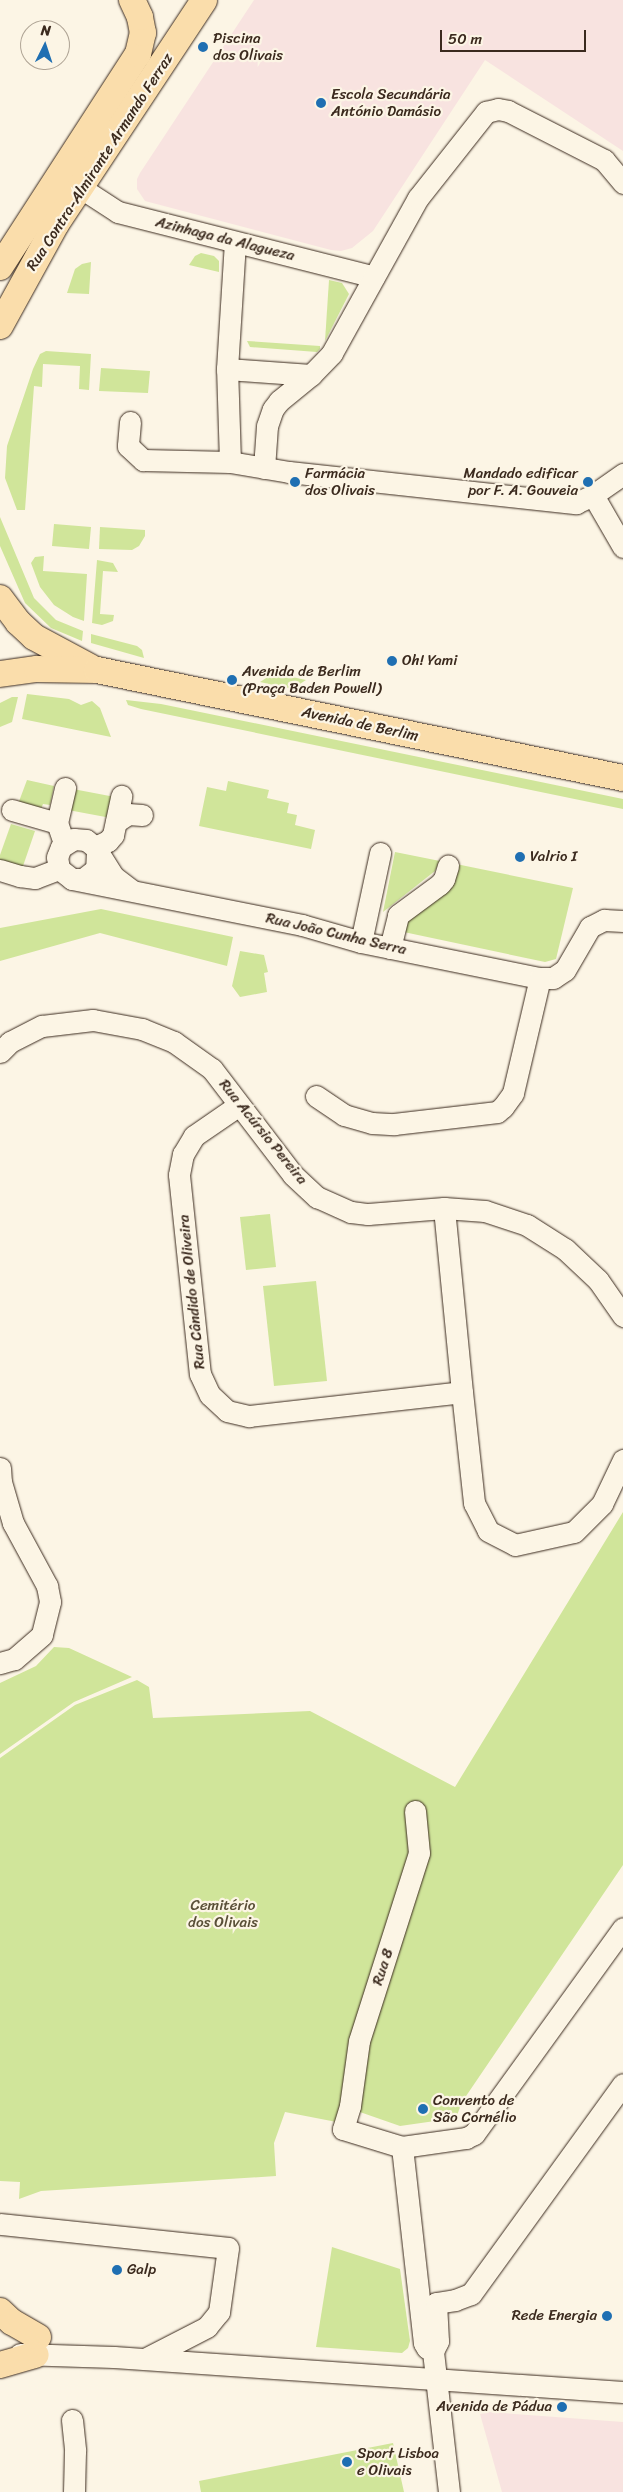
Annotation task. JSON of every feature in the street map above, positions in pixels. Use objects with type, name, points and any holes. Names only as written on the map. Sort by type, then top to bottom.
[{"type":"main road","name":"Rua Contra-Almirante Armando Ferraz","points":[[0,267],[138,54],[143,33],[140,17],[132,0]]},
{"type":"main road","name":"Rua Contra-Almirante Armando Ferraz","points":[[0,326],[48,237],[204,0]]},
{"type":"main road","name":"Avenida de Berlim","points":[[0,598],[18,622],[34,637],[97,670]]},
{"type":"main road","name":"Avenida de Berlim","points":[[0,674],[37,669],[97,670],[623,778]]},
{"type":"main road","points":[[0,2311],[37,2346],[0,2365]]},
{"type":"street","points":[[264,468],[267,426],[273,409],[279,401],[311,375],[332,353],[418,198],[480,117],[493,109],[508,111],[604,160],[623,183]]},
{"type":"street","name":"Azinhaga da Alagueza","points":[[81,188],[118,212],[374,277]]},
{"type":"street","points":[[230,462],[227,369],[235,242]]},
{"type":"street","points":[[227,369],[311,375]]},
{"type":"street","points":[[130,422],[128,446],[143,460],[230,462],[264,468],[576,503],[593,496],[623,474]]},
{"type":"street","points":[[593,496],[623,547]]},
{"type":"street","points":[[64,843],[58,823],[65,788]]},
{"type":"street","points":[[96,850],[111,839],[121,796]]},
{"type":"street","points":[[12,810],[58,823]]},
{"type":"street","points":[[116,822],[128,814],[142,816]]},
{"type":"street","points":[[0,870],[35,878],[65,874],[83,879],[93,874],[98,863],[96,850],[86,840],[74,838],[64,843],[57,857],[65,874]]},
{"type":"street","name":"Rua João Cunha Serra","points":[[96,850],[114,877],[132,891]]},
{"type":"street","points":[[361,942],[380,853]]},
{"type":"street","points":[[390,948],[398,915],[440,884],[444,879],[448,866]]},
{"type":"street","name":"Rua João Cunha Serra","points":[[65,874],[132,891],[311,927],[361,942],[540,978]]},
{"type":"street","points":[[316,1096],[344,1115],[372,1123],[394,1124],[497,1112],[504,1107],[513,1093],[540,978],[553,978],[565,970],[590,927],[604,920],[623,921]]},
{"type":"street","name":"Rua Acúrsio Pereira","points":[[0,1052],[10,1042],[42,1026],[93,1020],[142,1028],[174,1042],[212,1069],[293,1175],[317,1197],[351,1212],[368,1214],[444,1208],[485,1211],[527,1225],[565,1249],[598,1280],[623,1313]]},
{"type":"street","name":"Rua Cândido de Oliveira","points":[[239,1105],[194,1136],[183,1154],[179,1175],[200,1374],[210,1395],[227,1411],[249,1416],[462,1392]]},
{"type":"street","points":[[444,1208],[474,1503],[488,1532],[515,1545],[574,1532],[602,1504],[623,1460]]},
{"type":"street","points":[[0,1468],[13,1523],[47,1586],[50,1602],[42,1635],[14,1659],[0,1663]]},
{"type":"street","name":"Rua 8","points":[[402,2147],[343,2129],[350,2106],[359,2041],[419,1853],[415,1811]]},
{"type":"street","points":[[449,2492],[433,2351],[427,2348],[424,2343],[428,2304],[402,2147],[466,2138],[474,2134],[623,1928]]},
{"type":"street","points":[[428,2304],[455,2300],[471,2294],[623,2084]]},
{"type":"street","points":[[0,2224],[228,2248],[219,2312],[207,2327],[144,2359]]},
{"type":"street","points":[[0,2332],[37,2346],[144,2359],[623,2392]]},
{"type":"street","points":[[0,2353],[37,2346]]},
{"type":"street","points":[[72,2420],[75,2450],[74,2492]]},
{"type":"shaded area","name":"Escola Secundária António Damásio","points":[[254,0],[623,0],[623,151],[485,60],[373,231],[352,248],[341,251],[331,250],[145,201],[137,189],[137,179],[140,173]]},
{"type":"shaded area","points":[[489,2412],[623,2422],[623,2492],[502,2492],[480,2414]]},
{"type":"green space","points":[[201,253],[214,256],[219,261],[219,272],[189,265],[195,256]]},
{"type":"green space","points":[[91,262],[89,294],[67,293],[75,269],[82,264]]},
{"type":"green space","points":[[329,280],[342,283],[349,294],[325,341]]},
{"type":"green space","points":[[247,341],[320,346],[320,349],[317,352],[250,347]]},
{"type":"green space","points":[[46,351],[91,354],[89,390],[79,389],[80,366],[43,364],[42,387],[34,386],[25,510],[17,510],[5,478],[7,446],[33,369],[40,354]]},
{"type":"green space","points":[[101,368],[150,371],[148,393],[99,391]]},
{"type":"green space","points":[[0,517],[34,598],[56,620],[83,631],[82,641],[51,628],[25,603],[0,546]]},
{"type":"green space","points":[[54,524],[91,527],[89,549],[52,546]]},
{"type":"green space","points":[[100,527],[145,530],[145,536],[139,546],[132,550],[99,549]]},
{"type":"green space","points":[[44,556],[43,571],[87,574],[84,621],[73,617],[54,605],[40,587],[31,563],[35,557]]},
{"type":"green space","points":[[97,560],[113,563],[118,572],[103,571],[100,614],[114,615],[113,621],[102,625],[92,623]]},
{"type":"green space","points":[[91,634],[137,646],[142,650],[144,658],[91,643]]},
{"type":"green space","points":[[274,673],[306,680],[292,689],[260,682]]},
{"type":"green space","points":[[27,694],[69,699],[81,705],[92,701],[100,708],[111,737],[22,719]]},
{"type":"green space","points":[[12,697],[18,697],[12,722],[0,727],[0,703]]},
{"type":"green space","points":[[126,700],[161,704],[623,799],[623,809],[141,709],[128,705]]},
{"type":"green space","points":[[27,780],[54,786],[50,805],[43,804],[40,811],[18,804]]},
{"type":"green space","points":[[228,781],[269,790],[267,798],[289,803],[287,813],[297,815],[295,825],[315,830],[311,849],[199,826],[207,787],[226,791]]},
{"type":"green space","points":[[73,789],[115,797],[111,818],[68,810]]},
{"type":"green space","points":[[11,824],[35,831],[22,869],[0,862],[0,855]]},
{"type":"green space","points":[[395,852],[440,861],[435,871],[383,912]]},
{"type":"green space","points":[[456,864],[573,888],[556,959],[545,962],[399,931]]},
{"type":"green space","points":[[101,909],[233,937],[227,966],[100,933],[0,961],[0,928]]},
{"type":"green space","points":[[240,951],[264,955],[268,972],[264,973],[267,992],[240,997],[232,986]]},
{"type":"green space","points":[[270,1214],[276,1267],[246,1270],[240,1217]]},
{"type":"green space","points":[[316,1281],[327,1381],[274,1386],[263,1286]]},
{"type":"green space","name":"Cemitério dos Olivais","points":[[623,1512],[623,1865],[462,2102],[456,2118],[400,2126],[357,2111],[352,2125],[285,2112],[274,2143],[276,2176],[41,2191],[19,2199],[20,2182],[0,2181],[0,1758],[75,1705],[137,1680],[149,1687],[153,1718],[310,1711],[455,1787]]},
{"type":"green space","points":[[54,1647],[69,1648],[132,1677],[74,1702],[0,1754],[0,1683],[36,1666]]},
{"type":"green space","points":[[332,2247],[400,2269],[410,2341],[408,2348],[402,2353],[316,2347]]},
{"type":"green space","name":"Sport Lisboa e Olivais","points":[[393,2443],[404,2492],[201,2492],[199,2481]]},
{"type":"place","name":"Piscina dos Olivais","points":[[203,47]]},
{"type":"place","name":"Escola Secundária António Damásio","points":[[321,103]]},
{"type":"place","name":"Farmácia dos Olivais","points":[[295,482]]},
{"type":"place","name":"Mandado edificar por F. A. Gouveia","points":[[588,482]]},
{"type":"place","name":"Oh! Yami","points":[[392,661]]},
{"type":"place","name":"Avenida de Berlim (Praça Baden Powell)","points":[[232,680]]},
{"type":"place","name":"Valrio I","points":[[520,857]]},
{"type":"place","name":"Convento de São Cornélio","points":[[423,2109]]},
{"type":"place","name":"Galp","points":[[117,2270]]},
{"type":"place","name":"Rede Energia","points":[[607,2316]]},
{"type":"place","name":"Avenida de Pádua","points":[[562,2407]]},
{"type":"place","name":"Sport Lisboa e Olivais","points":[[347,2462]]}]
